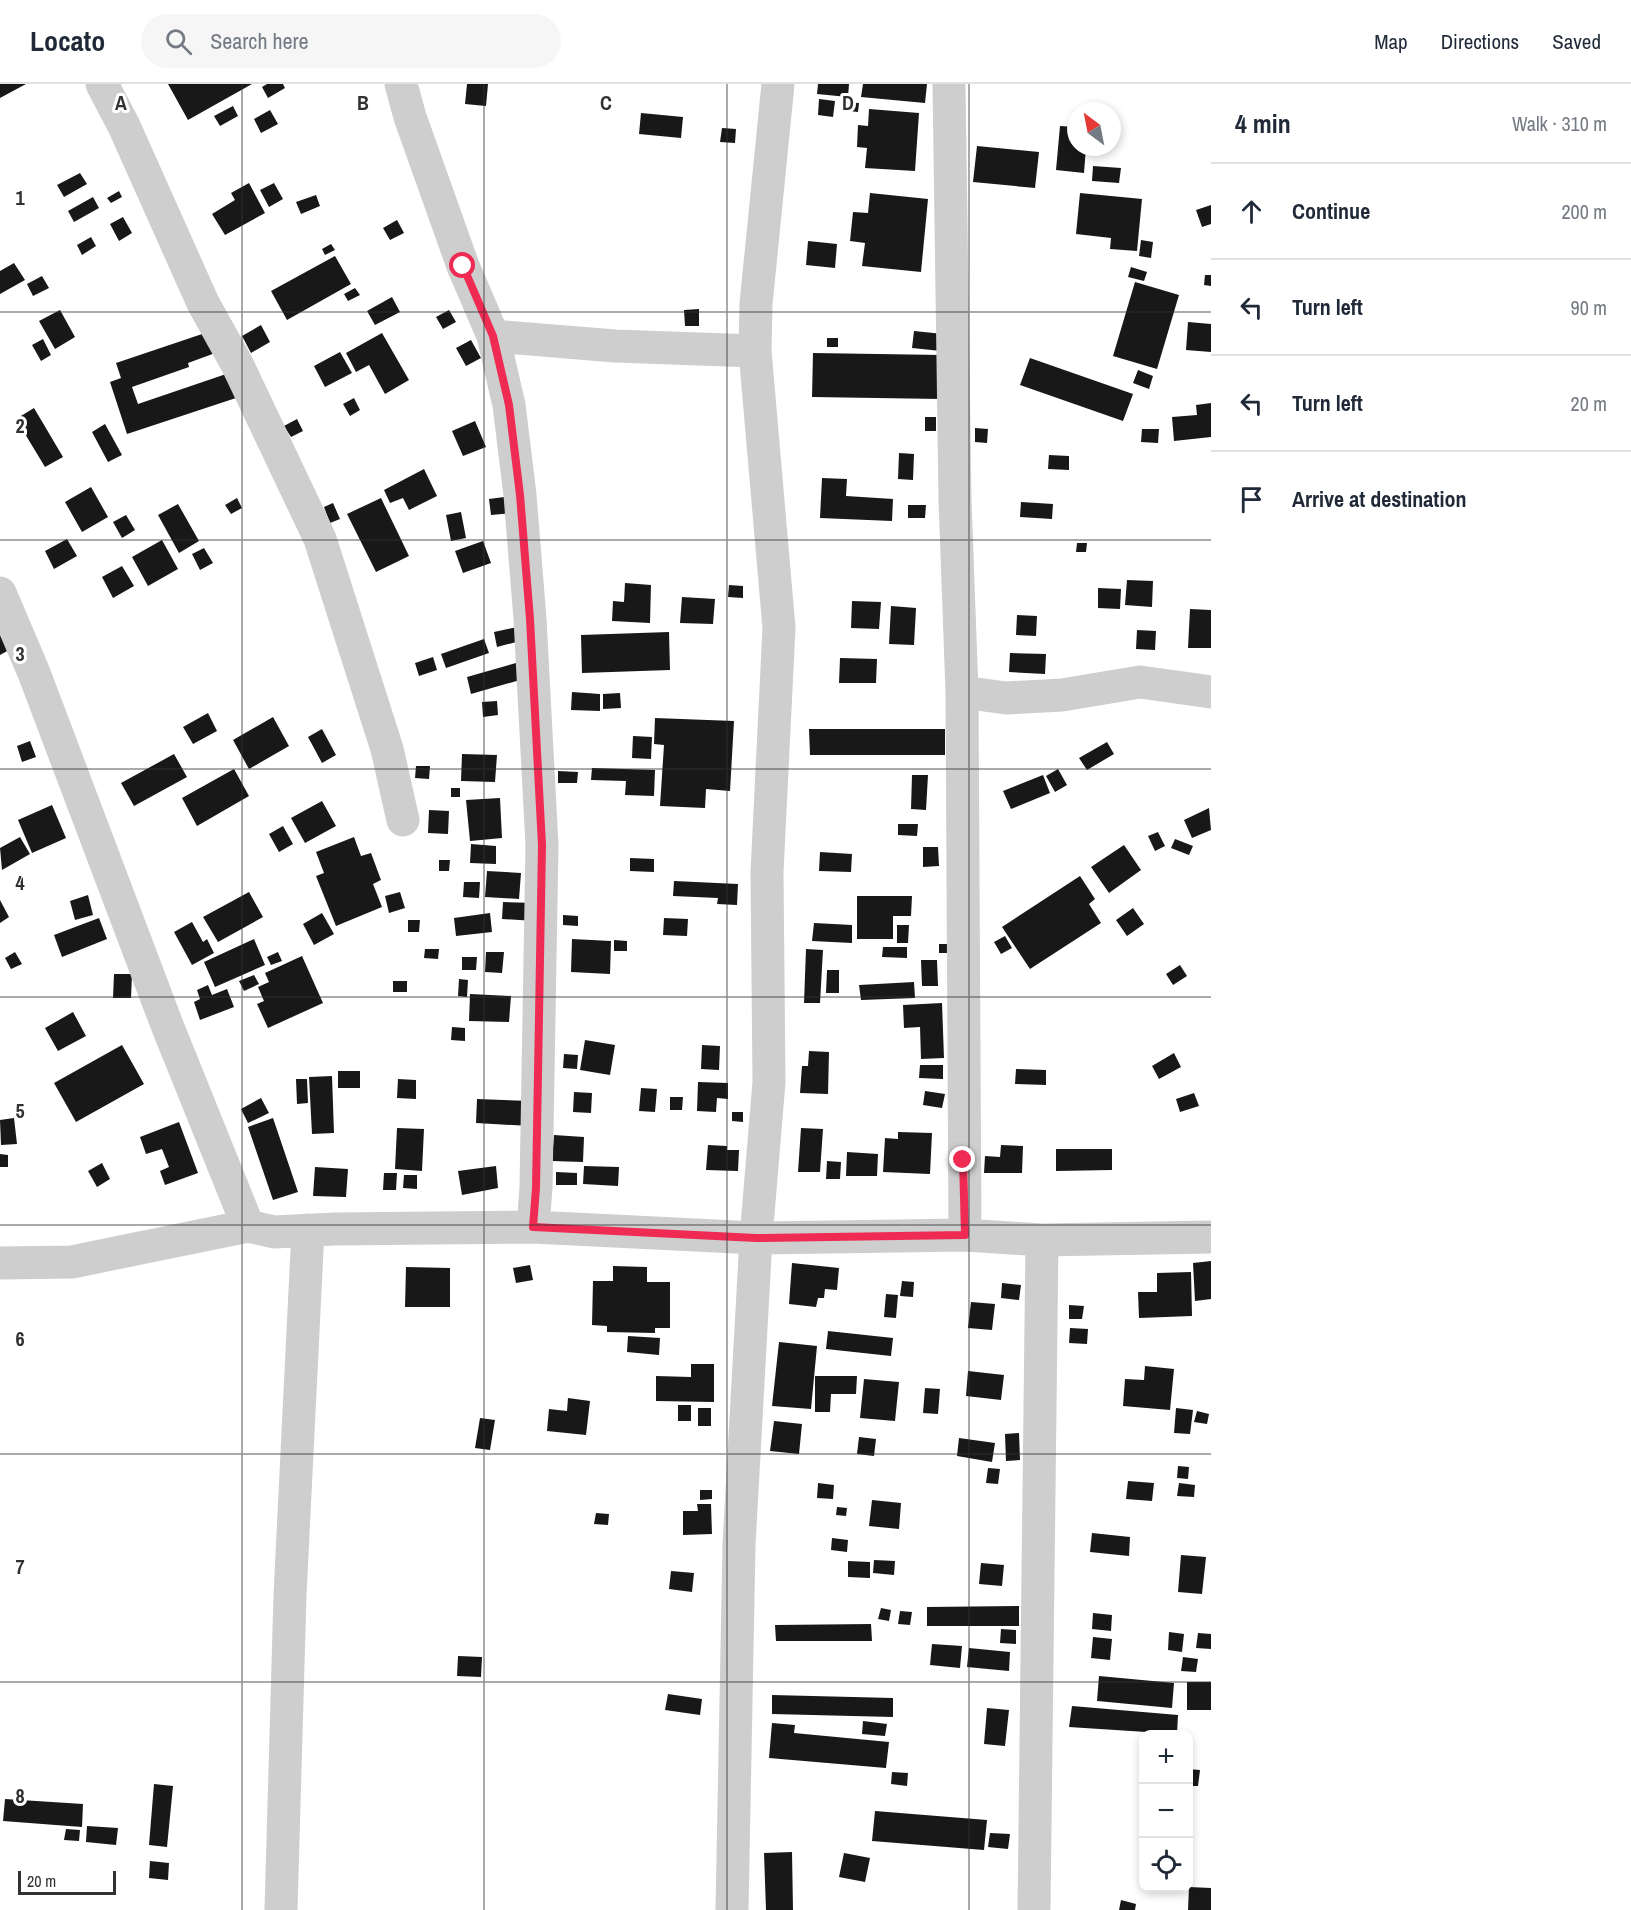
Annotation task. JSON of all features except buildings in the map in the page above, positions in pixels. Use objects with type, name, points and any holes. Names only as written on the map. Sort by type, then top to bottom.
[{"type":"street","points":[[102,84],[124,126],[203,303],[238,366],[321,539],[387,749],[402,820]]},
{"type":"street","points":[[401,84],[410,117],[463,266],[493,336],[509,405],[520,495],[530,619],[542,845],[536,1188],[533,1227]]},
{"type":"street","points":[[732,1910],[738,1545],[756,1238],[769,1082],[767,872],[779,628],[755,351],[756,304],[778,84]]},
{"type":"street","points":[[949,84],[955,500],[962,692],[965,1235]]},
{"type":"street","points":[[493,336],[615,346],[755,351]]},
{"type":"street","points":[[0,593],[34,673],[167,1025],[248,1226]]},
{"type":"street","points":[[962,692],[1006,698],[1062,695],[1140,682],[1211,692]]},
{"type":"street","points":[[0,1263],[72,1262],[248,1226],[274,1232],[533,1227],[756,1238],[965,1235],[1042,1240],[1211,1237]]},
{"type":"street","points":[[281,1910],[290,1595],[308,1230]]},
{"type":"street","points":[[1034,1910],[1042,1240]]},
{"type":"route","points":[[463,266],[493,336],[509,405],[520,495],[530,619],[542,845],[536,1188],[533,1227],[756,1238],[965,1235],[963,1160]]}]
